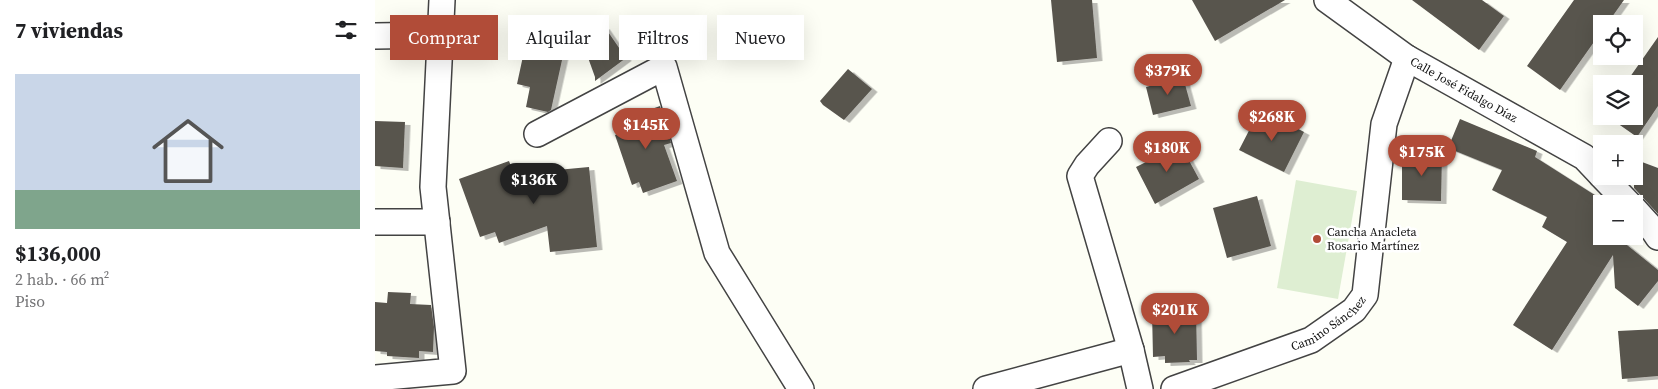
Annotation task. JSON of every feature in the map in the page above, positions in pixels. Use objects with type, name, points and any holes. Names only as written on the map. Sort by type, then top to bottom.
[{"type":"street","points":[[442,15],[443,0]]},
{"type":"street","name":"Calle José Fidalgo Díaz","points":[[1327,0],[1407,58],[1584,157],[1593,166]]},
{"type":"street","points":[[375,36],[390,36]]},
{"type":"street","name":"Camino Sánchez","points":[[1174,389],[1311,340],[1355,310],[1365,295],[1384,124],[1407,58]]},
{"type":"street","points":[[375,378],[453,371],[433,187],[440,60]]},
{"type":"street","points":[[537,134],[664,68],[717,253],[801,389]]},
{"type":"street","points":[[1109,141],[1087,165],[1080,176],[1131,350],[1140,389]]},
{"type":"street","name":"Calle José Fidalgo Díaz","points":[[1611,185],[1620,195]]},
{"type":"street","points":[[1643,219],[1658,237]]},
{"type":"street","points":[[375,222],[437,222]]},
{"type":"street","points":[[986,389],[1131,350]]},
{"type":"green space","name":"Cancha Anacleta Rosario Martínez","points":[[1296,180],[1357,191],[1338,299],[1277,288]]},
{"type":"building","points":[[1051,0],[1092,0],[1097,58],[1057,62]]},
{"type":"building","points":[[1192,0],[1285,0],[1215,41]]},
{"type":"building","points":[[1412,0],[1482,0],[1504,16],[1479,50]]},
{"type":"building","points":[[1574,0],[1624,0],[1613,15],[1593,15],[1593,43],[1560,90],[1527,66]]},
{"type":"building","points":[[609,33],[619,48],[619,60],[623,60],[595,81],[589,60],[609,60]]},
{"type":"building","points":[[1658,37],[1658,106],[1638,135],[1634,135],[1620,125],[1643,125],[1643,75],[1631,75],[1638,65],[1643,65],[1643,58]]},
{"type":"building","points":[[522,60],[562,60],[551,110],[548,112],[526,107],[530,87],[517,84]]},
{"type":"building","points":[[848,69],[872,89],[844,120],[820,101]]},
{"type":"building","points":[[1183,77],[1191,106],[1153,115],[1146,87]]},
{"type":"building","points":[[660,106],[671,143],[664,145],[677,181],[643,193],[639,182],[632,185],[615,135],[620,133],[616,122]]},
{"type":"building","points":[[1257,115],[1278,126],[1281,120],[1304,132],[1284,172],[1239,150]]},
{"type":"building","points":[[1460,119],[1537,151],[1535,157],[1595,195],[1593,195],[1593,245],[1627,245],[1658,270],[1658,281],[1638,306],[1615,288],[1613,255],[1552,350],[1513,325],[1567,242],[1542,227],[1547,217],[1492,190],[1502,170],[1448,148]]},
{"type":"building","points":[[375,121],[405,122],[403,168],[375,166]]},
{"type":"building","points":[[1179,142],[1199,179],[1155,204],[1136,167],[1146,162],[1145,160]]},
{"type":"building","points":[[1402,154],[1442,155],[1441,201],[1402,200]]},
{"type":"building","points":[[509,161],[514,174],[589,167],[597,247],[550,252],[547,226],[499,243],[495,232],[480,237],[459,179]]},
{"type":"building","points":[[1643,162],[1658,168],[1658,214],[1643,198],[1643,195],[1640,195],[1634,188],[1634,185],[1643,185]]},
{"type":"building","points":[[1257,196],[1271,246],[1227,258],[1213,208]]},
{"type":"building","points":[[388,292],[411,293],[410,304],[431,305],[434,327],[433,352],[419,351],[419,358],[387,356],[387,352],[375,351],[375,302],[387,303]]},
{"type":"building","points":[[1196,309],[1197,360],[1165,363],[1165,356],[1153,357],[1152,311]]},
{"type":"building","points":[[1658,329],[1658,376],[1622,379],[1618,331]]},
{"type":"place","name":"Cancha Anacleta Rosario Martínez","points":[[1317,239]]}]
